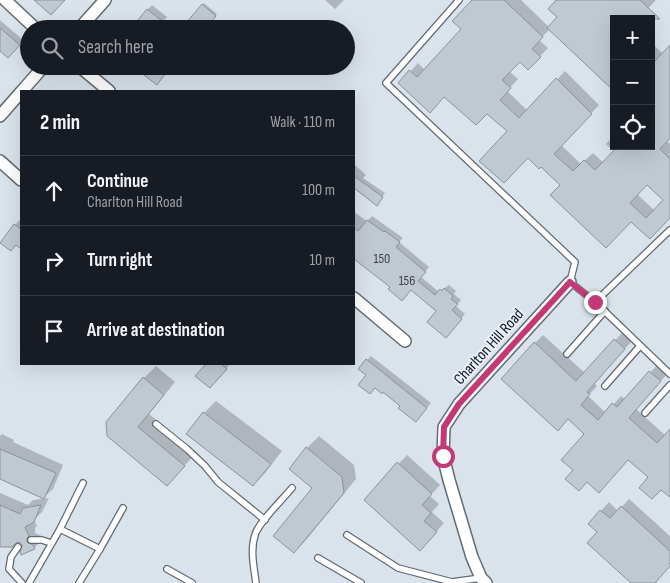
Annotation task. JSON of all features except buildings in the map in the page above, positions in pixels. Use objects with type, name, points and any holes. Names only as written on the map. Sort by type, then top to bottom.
[{"type":"street","points":[[5,0],[26,20]]},
{"type":"street","points":[[87,20],[105,0]]},
{"type":"street","points":[[24,90],[36,75]]},
{"type":"street","points":[[90,75],[108,90]]},
{"type":"street","points":[[0,116],[20,94]]},
{"type":"street","points":[[0,161],[20,179]]},
{"type":"street","name":"Charlton Hill Road","points":[[484,580],[472,556],[443,456],[444,427],[459,404],[570,282]]},
{"type":"street","points":[[355,299],[405,341]]},
{"type":"lane","points":[[458,0],[386,83],[575,262],[570,282],[595,302],[670,374]]},
{"type":"lane","points":[[595,302],[670,230]]},
{"type":"lane","points":[[567,354],[604,311]]},
{"type":"lane","points":[[605,386],[640,346]]},
{"type":"lane","points":[[645,413],[670,385]]},
{"type":"lane","points":[[156,424],[187,449],[218,482],[265,520]]},
{"type":"lane","points":[[29,583],[60,529],[83,483]]},
{"type":"lane","points":[[256,583],[254,561],[255,534],[292,488]]},
{"type":"lane","points":[[79,583],[123,508]]},
{"type":"lane","points":[[60,529],[100,549]]},
{"type":"lane","points":[[347,535],[398,568],[452,582],[484,580]]},
{"type":"lane","points":[[31,540],[42,540],[51,543]]},
{"type":"lane","points":[[18,547],[11,557],[9,569],[22,583]]},
{"type":"lane","points":[[318,558],[361,583]]},
{"type":"lane","points":[[167,569],[192,583]]},
{"type":"route","points":[[443,456],[444,427],[459,404],[570,282],[595,302]]}]
